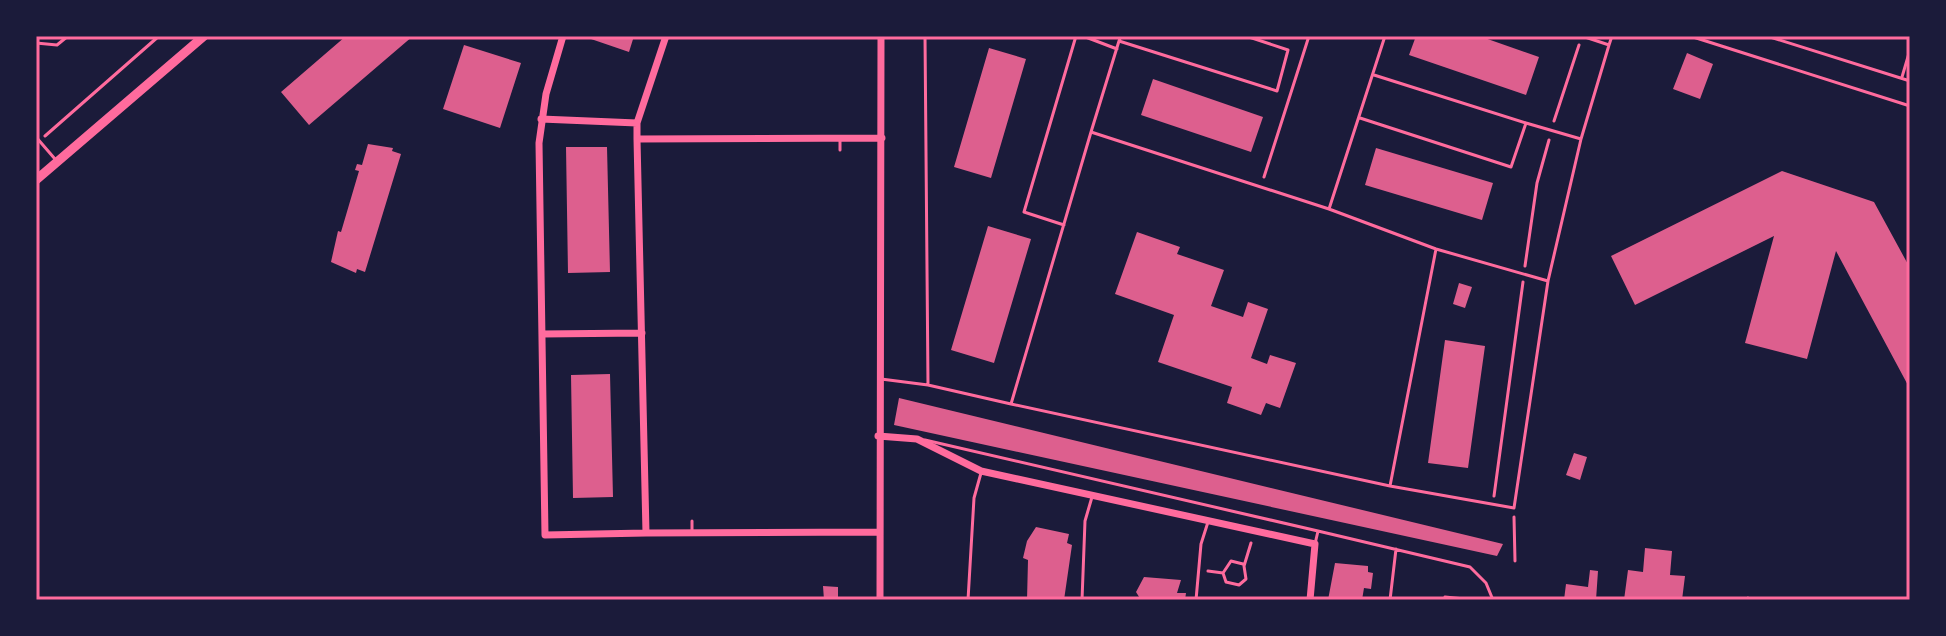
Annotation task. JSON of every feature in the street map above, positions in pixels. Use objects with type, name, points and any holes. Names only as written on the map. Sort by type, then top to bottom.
[{"type":"main road","points":[[36,180],[204,36]]},
{"type":"street","points":[[563,36],[541,119],[545,535],[878,532]]},
{"type":"street","points":[[646,533],[637,123],[666,36]]},
{"type":"street","points":[[880,600],[881,36]]},
{"type":"street","points":[[541,119],[637,123]]},
{"type":"street","points":[[637,139],[882,138]]},
{"type":"street","points":[[542,334],[642,333]]},
{"type":"street","points":[[878,436],[917,439],[981,471],[1315,544],[1310,600]]},
{"type":"lane","points":[[36,43],[57,45],[68,36]]},
{"type":"lane","points":[[925,36],[928,385]]},
{"type":"lane","points":[[1064,225],[1024,212],[1076,36]]},
{"type":"lane","points":[[1083,36],[1117,49]]},
{"type":"lane","points":[[1011,404],[1120,39],[1277,91],[1288,50],[1246,36]]},
{"type":"lane","points":[[1329,209],[1385,36]]},
{"type":"lane","points":[[1582,36],[1609,45]]},
{"type":"lane","points":[[878,379],[928,385],[1390,486],[1514,508],[1548,281],[1581,139],[1612,36]]},
{"type":"lane","points":[[1767,36],[1910,81]]},
{"type":"lane","points":[[1902,78],[1910,50]]},
{"type":"lane","points":[[1374,75],[1581,139]]},
{"type":"lane","points":[[1360,118],[1511,167],[1526,123]]},
{"type":"lane","points":[[1091,132],[1329,209],[1436,249],[1548,281]]},
{"type":"lane","points":[[840,138],[840,150]]},
{"type":"lane","points":[[38,139],[57,162]]},
{"type":"lane","points":[[1390,486],[1436,249]]},
{"type":"lane","points":[[917,439],[952,444],[1470,567],[1486,583],[1493,600]]},
{"type":"lane","points":[[968,600],[974,498],[981,471]]},
{"type":"lane","points":[[1082,600],[1085,521],[1092,497]]},
{"type":"lane","points":[[692,521],[692,534]]},
{"type":"lane","points":[[1196,600],[1208,522]]},
{"type":"lane","points":[[1315,544],[1318,531]]},
{"type":"lane","points":[[1390,600],[1396,549]]},
{"type":"lane","points":[[1445,597],[1474,600]]},
{"type":"path","points":[[38,139],[159,36]]},
{"type":"path","points":[[1260,187],[1309,36]]},
{"type":"path","points":[[1690,36],[1910,106]]},
{"type":"path","points":[[1514,508],[1515,561]]},
{"type":"path","points":[[1223,573],[1226,582],[1239,585],[1246,579],[1244,566],[1254,531]]},
{"type":"path","points":[[1223,573],[1231,561],[1244,566]]},
{"type":"path","points":[[1199,570],[1223,573]]},
{"type":"building","points":[[346,36],[413,36],[309,125],[281,92]]},
{"type":"building","points":[[592,36],[634,36],[629,52],[591,39]]},
{"type":"building","points":[[1416,36],[1479,36],[1539,57],[1526,95],[1409,55]]},
{"type":"building","points":[[464,45],[521,63],[500,128],[443,109]]},
{"type":"building","points":[[989,48],[1026,59],[991,178],[954,167]]},
{"type":"building","points":[[1687,53],[1713,64],[1700,99],[1673,89]]},
{"type":"building","points":[[1153,79],[1263,117],[1251,152],[1141,115]]},
{"type":"building","points":[[368,144],[393,148],[392,151],[401,154],[365,272],[357,269],[356,273],[331,262],[338,231],[341,232],[359,171],[355,170],[357,164],[362,165]]},
{"type":"building","points":[[566,147],[607,147],[610,272],[568,273]]},
{"type":"building","points":[[1376,148],[1493,183],[1482,220],[1365,185]]},
{"type":"building","points":[[1782,171],[1874,202],[1910,268],[1910,389],[1836,251],[1807,359],[1745,343],[1774,236],[1635,305],[1611,256]]},
{"type":"building","points":[[988,226],[1031,239],[994,363],[951,350]]},
{"type":"building","points":[[1137,232],[1180,247],[1177,254],[1224,270],[1211,306],[1243,317],[1248,302],[1268,309],[1251,358],[1267,364],[1270,355],[1296,363],[1280,408],[1266,403],[1261,415],[1227,403],[1232,387],[1158,362],[1174,315],[1115,294]]},
{"type":"building","points":[[1459,283],[1472,287],[1465,308],[1453,304]]},
{"type":"building","points":[[1445,340],[1485,346],[1468,468],[1428,463]]},
{"type":"building","points":[[610,374],[613,497],[573,498],[571,375]]},
{"type":"building","points":[[899,398],[1503,544],[1497,556],[894,425]]},
{"type":"building","points":[[1574,453],[1587,457],[1580,480],[1566,475]]},
{"type":"building","points":[[1036,527],[1069,534],[1067,543],[1072,545],[1064,600],[1027,600],[1028,560],[1023,558],[1027,541]]},
{"type":"building","points":[[1645,548],[1672,551],[1670,575],[1685,576],[1682,600],[1624,600],[1628,570],[1643,572]]},
{"type":"building","points":[[1335,563],[1368,566],[1368,572],[1373,573],[1371,589],[1364,588],[1362,600],[1328,600]]},
{"type":"building","points":[[1590,570],[1598,571],[1596,600],[1564,600],[1566,584],[1588,587]]},
{"type":"building","points":[[1144,577],[1181,580],[1177,593],[1186,593],[1185,600],[1141,600],[1136,592]]},
{"type":"building","points":[[823,586],[838,587],[838,600],[824,600]]}]
